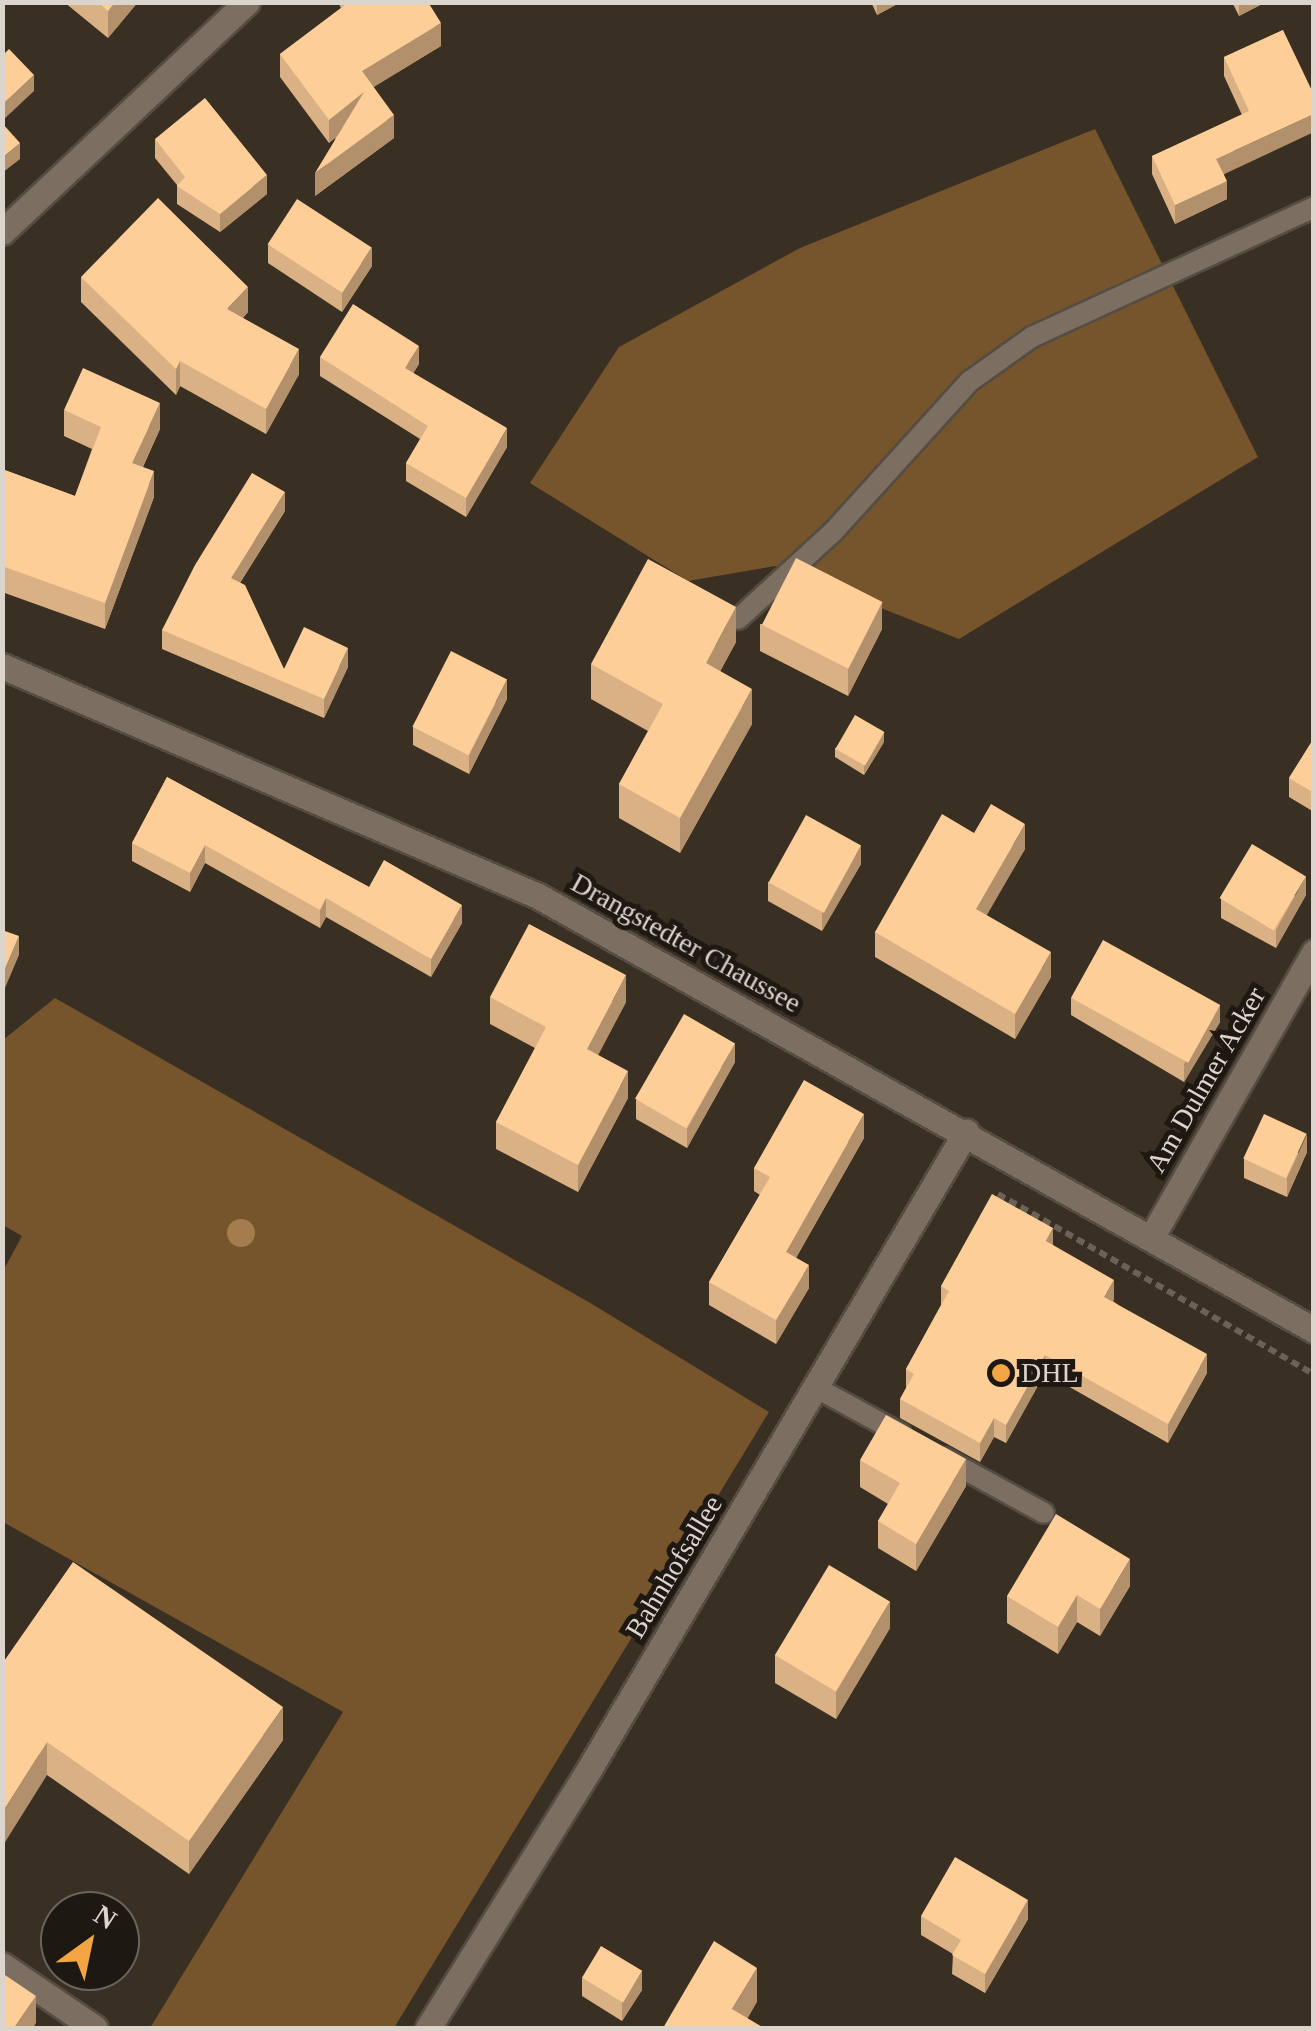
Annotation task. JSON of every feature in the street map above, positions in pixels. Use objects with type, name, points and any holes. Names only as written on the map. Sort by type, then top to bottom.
[{"type":"main road","points":[[2,232],[247,2]]},
{"type":"main road","name":"Drangstedter Chaussee","points":[[2,666],[432,846],[538,896],[1314,1330]]},
{"type":"main road","name":"Am Dulmer Acker","points":[[1151,1238],[1314,952]]},
{"type":"main road","name":"Bahnhofsallee","points":[[428,2028],[591,1766],[966,1132]]},
{"type":"main road","points":[[2,1965],[95,2028]]},
{"type":"lane","points":[[738,619],[832,533],[970,381],[1032,338],[1314,207]]},
{"type":"lane","points":[[816,1387],[1044,1513]]},
{"type":"path","points":[[947,1164],[1314,1374]]},
{"type":"shaded area","points":[[1095,129],[1258,457],[959,639],[775,566],[688,581],[530,483],[619,347],[800,248]]},
{"type":"shaded area","points":[[55,998],[592,1304],[769,1412],[394,2028],[150,2028],[343,1712],[3,1522],[3,1271],[22,1236],[3,1225],[3,1040]]},
{"type":"building","points":[[98,2],[115,2],[108,11]]},
{"type":"building","points":[[349,2],[428,2],[441,23],[362,71],[394,115],[315,173],[364,92],[329,120],[280,54]]},
{"type":"building","points":[[1283,30],[1314,95],[1314,114],[1216,159],[1227,181],[1175,205],[1152,156],[1249,111],[1224,57]]},
{"type":"building","points":[[9,49],[34,75],[2,105],[2,56]]},
{"type":"building","points":[[205,98],[267,175],[220,214],[177,186],[185,177],[155,139]]},
{"type":"building","points":[[2,123],[20,143],[2,158]]},
{"type":"building","points":[[158,198],[248,287],[227,309],[299,349],[266,409],[180,361],[176,369],[81,277]]},
{"type":"building","points":[[297,199],[372,247],[342,293],[268,244]]},
{"type":"building","points":[[353,304],[419,346],[405,368],[507,428],[466,498],[406,463],[428,426],[320,357]]},
{"type":"building","points":[[83,368],[160,403],[132,463],[154,471],[105,603],[2,566],[2,469],[75,496],[101,427],[64,410]]},
{"type":"building","points":[[252,473],[285,492],[231,578],[245,585],[284,669],[304,627],[348,648],[324,699],[162,630],[195,565]]},
{"type":"building","points":[[796,558],[882,602],[848,669],[762,625]]},
{"type":"building","points":[[648,559],[736,607],[706,663],[752,689],[680,818],[619,784],[663,704],[591,664]]},
{"type":"building","points":[[451,651],[507,680],[469,755],[412,727]]},
{"type":"building","points":[[855,715],[884,732],[865,766],[836,749]]},
{"type":"building","points":[[1314,738],[1314,793],[1289,778]]},
{"type":"building","points":[[167,777],[369,887],[384,860],[462,905],[431,959],[326,898],[320,910],[205,845],[190,873],[132,843]]},
{"type":"building","points":[[991,804],[1025,824],[976,909],[1051,952],[1015,1014],[875,932],[942,814],[974,833]]},
{"type":"building","points":[[806,815],[861,846],[824,913],[769,882]]},
{"type":"building","points":[[1252,844],[1306,876],[1274,930],[1220,898]]},
{"type":"building","points":[[529,924],[626,975],[587,1049],[628,1071],[578,1165],[496,1122],[546,1027],[490,997]]},
{"type":"building","points":[[2,930],[19,936],[2,976]]},
{"type":"building","points":[[1103,940],[1220,1005],[1188,1063],[1071,998]]},
{"type":"building","points":[[684,1014],[735,1044],[686,1128],[635,1099]]},
{"type":"building","points":[[804,1080],[864,1114],[786,1252],[809,1265],[776,1320],[709,1282],[770,1177],[754,1168]]},
{"type":"building","points":[[1264,1114],[1307,1134],[1286,1178],[1243,1158]]},
{"type":"building","points":[[992,1194],[1053,1228],[1046,1241],[1114,1280],[1104,1297],[1207,1354],[1168,1424],[1045,1355],[1006,1425],[994,1418],[980,1443],[900,1399],[914,1374],[906,1369],[949,1291],[941,1286]]},
{"type":"building","points":[[886,1415],[966,1459],[916,1544],[878,1521],[900,1483],[860,1460]]},
{"type":"building","points":[[1056,1514],[1130,1559],[1100,1609],[1077,1595],[1058,1627],[1007,1596]]},
{"type":"building","points":[[73,1562],[283,1707],[189,1841],[47,1742],[2,1813],[2,1664]]},
{"type":"building","points":[[829,1565],[890,1602],[836,1692],[775,1655]]},
{"type":"building","points":[[955,1857],[1028,1900],[985,1974],[952,1955],[961,1940],[921,1916]]},
{"type":"building","points":[[714,1941],[757,1968],[732,2009],[764,2028],[663,2028]]},
{"type":"building","points":[[601,1946],[642,1971],[623,2002],[582,1978]]},
{"type":"building","points":[[2,1973],[36,1996],[14,2028],[2,2028]]},
{"type":"place","name":"DHL","points":[[1001,1373]]}]
